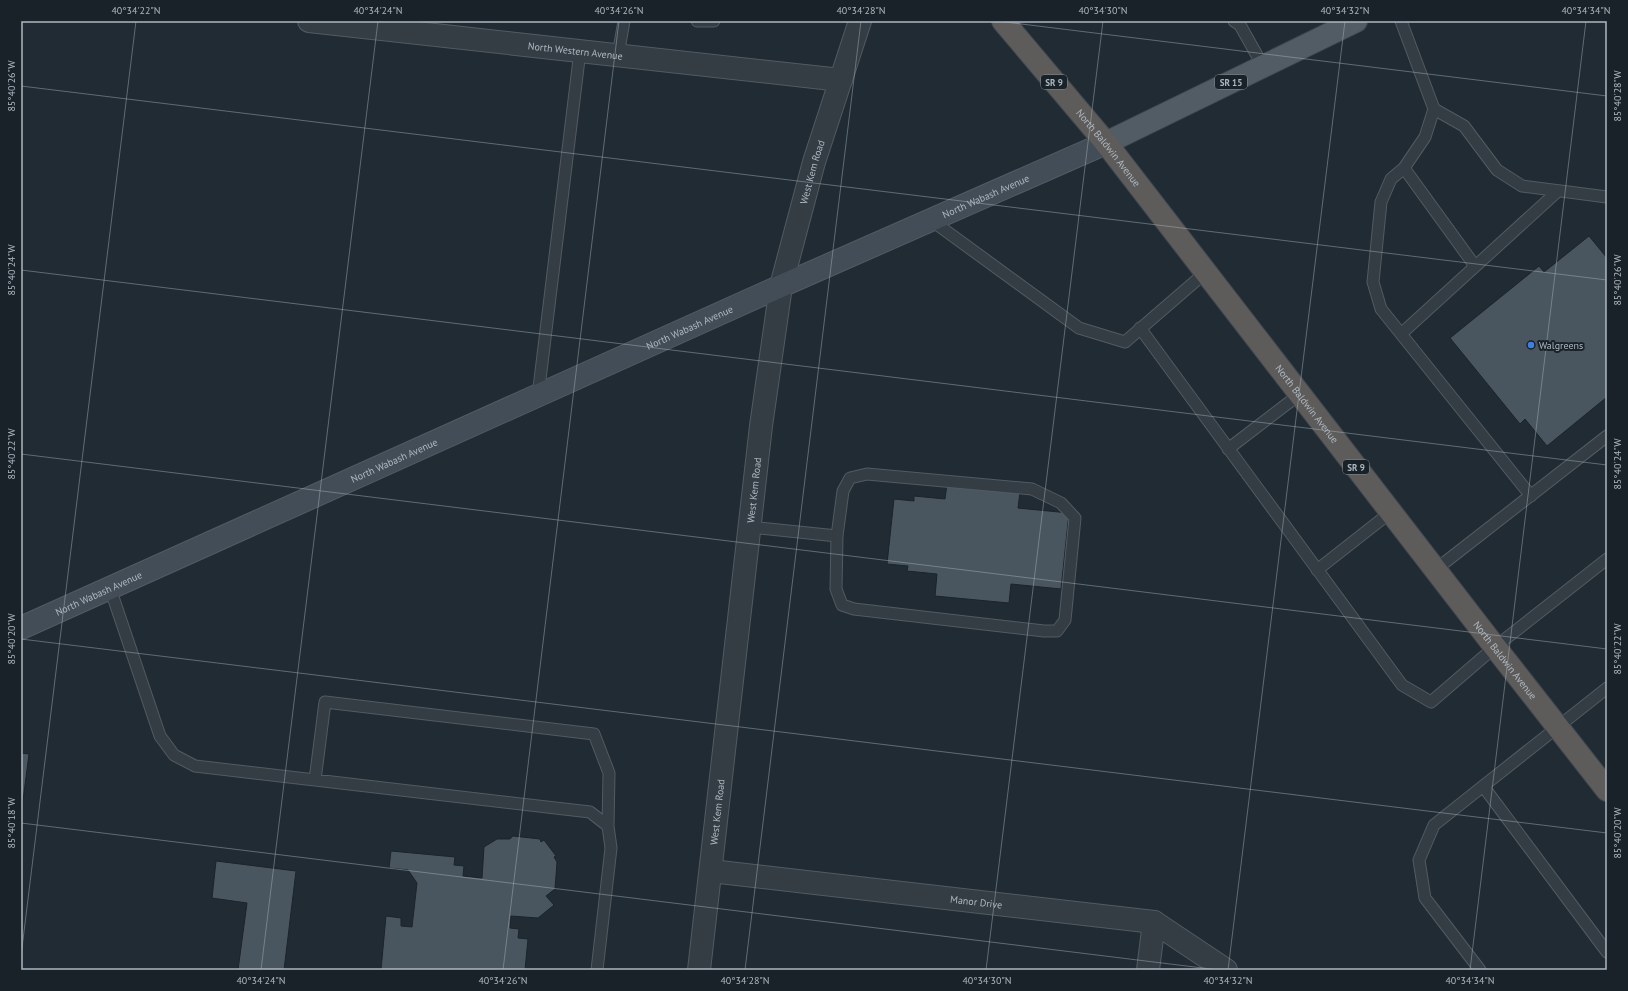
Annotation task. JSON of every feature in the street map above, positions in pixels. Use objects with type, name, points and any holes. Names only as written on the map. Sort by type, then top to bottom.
[{"type":"highway","name":"North Baldwin Avenue","points":[[1003,21],[1106,143],[1435,570],[1607,790]]},
{"type":"main road","name":"North Wabash Avenue","points":[[21,628],[781,286],[1106,143],[1356,21]]},
{"type":"street","name":"North Western Avenue","points":[[309,21],[344,23],[841,80]]},
{"type":"street","name":"West Kem Road","points":[[699,970],[761,426],[781,286],[814,162],[860,21]]},
{"type":"street","name":"Manor Drive","points":[[711,871],[1154,922],[1226,970]]},
{"type":"street","points":[[1148,970],[1154,922]]},
{"type":"lane","points":[[618,55],[624,21]]},
{"type":"lane","points":[[697,21],[714,21]]},
{"type":"lane","points":[[1234,21],[1240,25],[1263,66]]},
{"type":"lane","points":[[1401,21],[1434,109],[1425,137],[1404,168],[1391,179],[1381,202],[1373,282],[1381,308],[1531,496]]},
{"type":"lane","points":[[538,396],[580,51]]},
{"type":"lane","points":[[1434,109],[1464,126],[1497,170],[1522,186],[1607,197]]},
{"type":"lane","points":[[1404,168],[1475,266]]},
{"type":"lane","points":[[1401,334],[1558,190]]},
{"type":"lane","points":[[930,220],[1079,328],[1125,342],[1206,272]]},
{"type":"lane","points":[[1140,328],[1402,685],[1431,702],[1495,647],[1607,559]]},
{"type":"lane","points":[[1228,449],[1300,394]]},
{"type":"lane","points":[[1435,570],[1607,436]]},
{"type":"lane","points":[[867,474],[1032,489],[1061,503],[1075,518],[1065,620],[1057,631],[1044,631],[854,609],[842,605],[836,589],[837,536],[843,491],[850,478],[867,474]]},
{"type":"lane","points":[[1317,570],[1391,512]]},
{"type":"lane","points":[[750,527],[837,536]]},
{"type":"lane","points":[[110,588],[160,736],[174,755],[195,766],[590,812],[608,826]]},
{"type":"lane","points":[[1480,970],[1425,898],[1419,860],[1434,825],[1607,688]]},
{"type":"lane","points":[[315,780],[325,702],[594,734],[609,773],[608,826],[611,848],[597,970]]},
{"type":"lane","points":[[1483,786],[1607,952]]},
{"type":"building","name":"Walgreens","points":[[1589,236],[1607,258],[1607,397],[1547,446],[1525,419],[1520,424],[1450,338],[1539,266],[1544,272]]},
{"type":"building","points":[[947,484],[1020,492],[1018,508],[1069,513],[1061,589],[1011,584],[1009,603],[935,596],[937,574],[907,571],[908,566],[887,564],[894,499],[914,501],[914,496],[945,499]]},
{"type":"building","points":[[21,753],[29,754],[21,816]]},
{"type":"building","points":[[513,836],[540,839],[541,842],[544,840],[556,856],[554,857],[557,862],[555,889],[546,896],[554,905],[538,918],[511,916],[510,928],[519,929],[518,938],[528,939],[525,970],[381,970],[386,916],[401,918],[401,926],[412,927],[417,883],[408,870],[389,868],[391,851],[455,857],[454,865],[464,866],[463,876],[482,878],[484,847],[497,839],[510,839]]},
{"type":"building","points":[[216,861],[296,871],[284,970],[238,970],[247,903],[212,898]]},
{"type":"place","name":"Walgreens","points":[[1531,345]]}]
